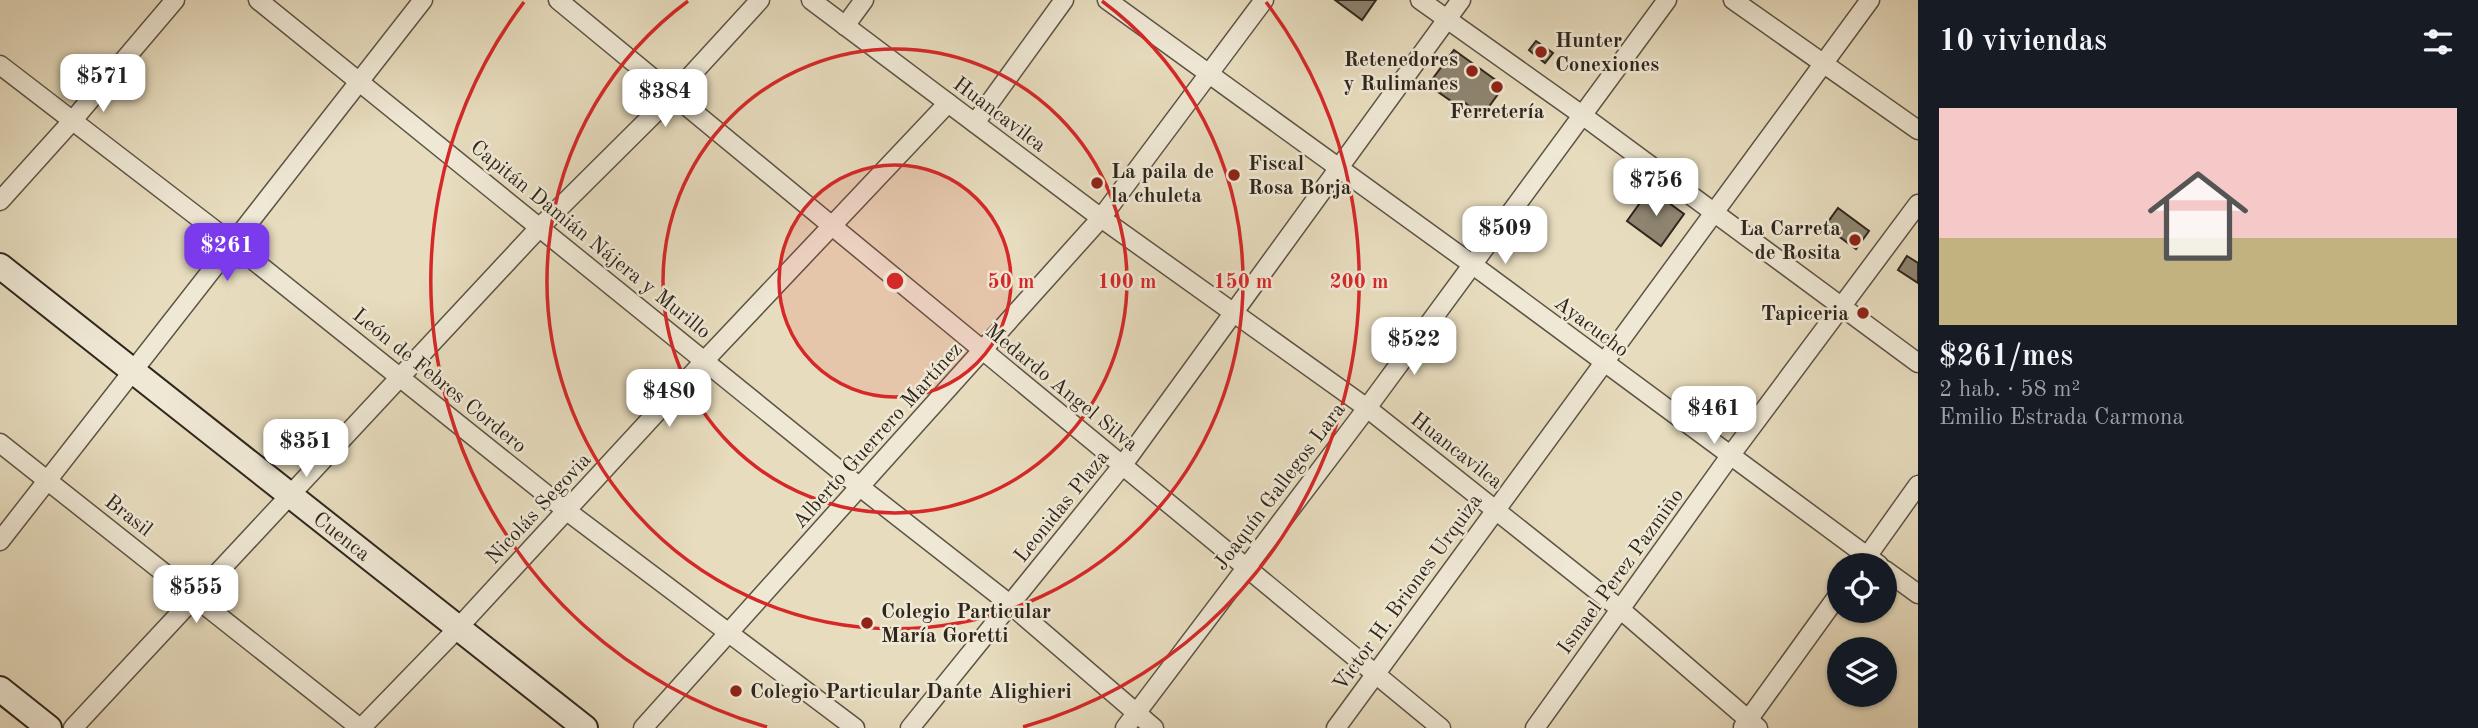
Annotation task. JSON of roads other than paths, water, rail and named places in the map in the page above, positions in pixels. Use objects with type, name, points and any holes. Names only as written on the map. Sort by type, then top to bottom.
[{"type":"main road","name":"Cuenca","points":[[0,266],[584,728]]},
{"type":"main road","points":[[0,689],[49,728]]},
{"type":"street","points":[[0,201],[73,120],[174,0]]},
{"type":"street","name":"Capitán Damián Nájera y Murillo","points":[[258,0],[1011,605],[1130,721],[1154,728]]},
{"type":"street","points":[[0,541],[423,0]]},
{"type":"street","name":"Medardo Angel Silva","points":[[558,0],[1441,728]]},
{"type":"street","points":[[73,728],[539,228],[672,96],[760,0]]},
{"type":"street","name":"Huancavilca","points":[[811,0],[1101,218],[1367,408],[1620,609],[1749,725]]},
{"type":"street","points":[[845,26],[864,0]]},
{"type":"street","points":[[975,124],[1064,0]]},
{"type":"street","name":"Ayacucho","points":[[1107,0],[1473,265],[1857,553]]},
{"type":"street","name":"Alberto Guerrero Martínez","points":[[643,728],[1101,218],[1264,0]]},
{"type":"street","points":[[1420,0],[1582,115],[1918,363]]},
{"type":"street","name":"Leonidas Plaza","points":[[910,728],[1122,466],[1461,0]]},
{"type":"street","name":"Joaquín Gallegos Lara","points":[[1130,721],[1367,408],[1667,0]]},
{"type":"street","points":[[1733,0],[1918,130]]},
{"type":"street","name":"Victor H. Briones Urquiza","points":[[1336,728],[1870,0]]},
{"type":"street","name":"León de Febres Cordero","points":[[0,65],[233,244],[567,510],[855,728]]},
{"type":"street","name":"Nicolás Segovia","points":[[361,728],[458,628],[705,360],[948,103]]},
{"type":"street","name":"Ismael Perez Pazmiño","points":[[1535,728],[1730,456],[1918,204]]},
{"type":"street","name":"Brasil","points":[[0,443],[361,728]]},
{"type":"street","points":[[1875,553],[1918,485]]},
{"type":"street","points":[[1897,579],[1918,594]]},
{"type":"street","points":[[1749,725],[1827,611]]},
{"type":"place","name":"Hunter Conexiones","points":[[1541,52]]},
{"type":"place","name":"Retenedores y Rulimanes","points":[[1472,71]]},
{"type":"place","name":"Ferretería","points":[[1497,87]]},
{"type":"place","name":"Fiscal Rosa Borja","points":[[1234,175]]},
{"type":"place","name":"La paila de la chuleta","points":[[1097,183]]},
{"type":"place","name":"La Carreta de Rosita","points":[[1855,240]]},
{"type":"place","name":"Tapiceria","points":[[1863,313]]},
{"type":"place","name":"Colegio Particular María Goretti","points":[[867,623]]},
{"type":"place","name":"Colegio Particular Dante Alighieri","points":[[736,691]]}]
